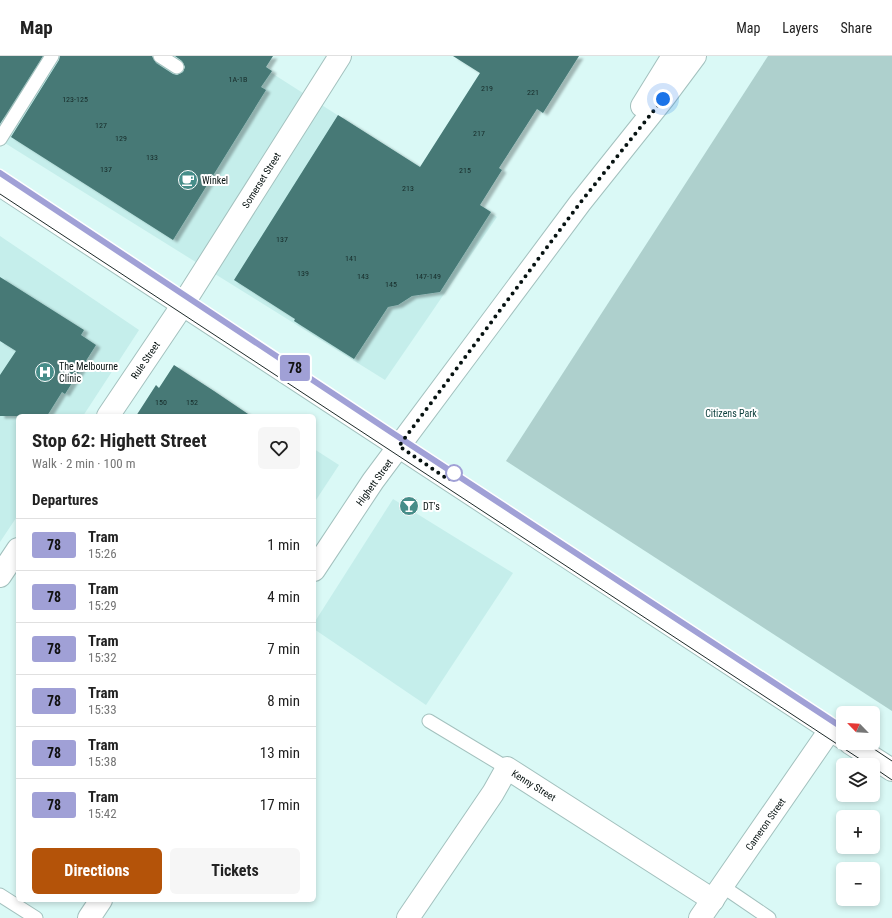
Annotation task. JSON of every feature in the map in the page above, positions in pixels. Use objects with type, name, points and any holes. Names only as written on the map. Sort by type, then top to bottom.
[{"type":"street","name":"Somerset Street","points":[[183,305],[340,56]]},
{"type":"street","name":"Highett Street","points":[[580,203],[632,123],[672,56]]},
{"type":"street","name":"Highett Street","points":[[316,567],[373,481],[580,203],[663,99],[695,56]]},
{"type":"street","points":[[0,185],[836,733]]},
{"type":"street","name":"Rule Street","points":[[109,414],[183,305]]},
{"type":"street","points":[[0,576],[16,552]]},
{"type":"street","name":"Cameron Street","points":[[700,918],[717,893],[836,735]]},
{"type":"street","points":[[861,750],[892,770]]},
{"type":"street","name":"Kenny Street","points":[[408,918],[493,793],[507,768],[717,893]]},
{"type":"street","points":[[90,918],[100,902]]},
{"type":"lane","points":[[0,138],[52,56]]},
{"type":"lane","points":[[160,56],[177,66]]},
{"type":"lane","points":[[429,721],[507,768]]},
{"type":"lane","points":[[717,893],[769,918]]},
{"type":"lane","points":[[0,895],[36,918]]},
{"type":"shaded area","points":[[38,56],[245,56],[497,217],[385,380],[0,140],[0,116]]},
{"type":"shaded area","name":"The Melbourne Clinic","points":[[0,236],[139,330],[84,414],[16,414],[16,518],[0,542]]},
{"type":"shaded area","points":[[316,450],[339,465],[316,500]]},
{"type":"shaded area","points":[[393,499],[513,573],[426,705],[316,630],[316,620]]},
{"type":"green space","name":"Citizens Park","points":[[768,56],[892,56],[892,711],[506,461]]},
{"type":"building","points":[[0,56],[43,56],[0,124]]},
{"type":"building","points":[[60,56],[152,56],[156,63],[177,75],[183,72],[185,67],[182,61],[175,56],[273,56],[266,67],[272,71],[261,87],[266,90],[173,240],[11,137],[59,60]]},
{"type":"building","points":[[453,56],[579,56],[543,113],[537,109],[499,168],[502,170],[480,205],[491,212],[440,292],[412,296],[398,305],[388,307],[354,359],[294,321],[295,319],[234,280],[338,115],[420,167],[480,73]]},
{"type":"building","points":[[0,277],[84,330],[81,335],[96,345],[65,394],[62,392],[48,414],[16,414],[16,416],[0,416],[0,375],[16,351],[0,341]]},
{"type":"building","points":[[174,365],[248,414],[137,414],[156,385],[159,388]]},
{"type":"tram line","points":[[0,173],[366,416],[836,723]]},
{"type":"tram line","name":"78","points":[[0,173],[366,416],[836,723]]},
{"type":"tram line","points":[[0,194],[858,758]]},
{"type":"tram line","points":[[876,750],[892,761]]},
{"type":"tram line","points":[[880,772],[892,780]]},
{"type":"place","name":"Winkel","points":[[188,180]]},
{"type":"place","name":"The Melbourne Clinic","points":[[45,372]]},
{"type":"place","name":"DT's","points":[[409,506]]},
{"type":"route","points":[[454,473],[449,480],[399,446],[597,180],[663,99]]}]
